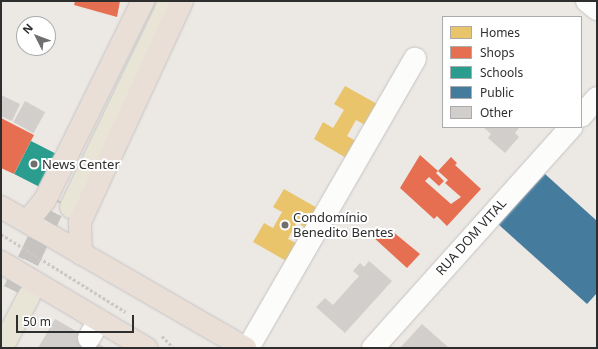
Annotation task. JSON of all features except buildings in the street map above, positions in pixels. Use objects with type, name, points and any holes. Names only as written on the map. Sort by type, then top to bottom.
[{"type":"highway","points":[[27,222],[45,200],[143,1]]},
{"type":"highway","points":[[81,254],[80,222],[182,1]]},
{"type":"highway","points":[[1,207],[163,303],[246,348]]},
{"type":"highway","points":[[1,262],[94,330],[146,340]]},
{"type":"main road","points":[[151,1],[64,204],[170,1]]},
{"type":"main road","points":[[1,318],[21,293],[2,348]]},
{"type":"street","points":[[587,1],[597,9]]},
{"type":"street","points":[[246,348],[262,323],[415,58]]},
{"type":"street","points":[[582,115],[597,98]]},
{"type":"street","name":"RUA DOM VITAL","points":[[373,348],[570,128]]},
{"type":"path","points":[[1,234],[128,314]]},
{"type":"path","points":[[146,340],[174,348]]},
{"type":"tunnel","points":[[14,291],[57,200]]},
{"type":"place","name":"News Center","points":[[34,164]]},
{"type":"place","name":"Condomínio Benedito Bentes","points":[[285,225]]}]
